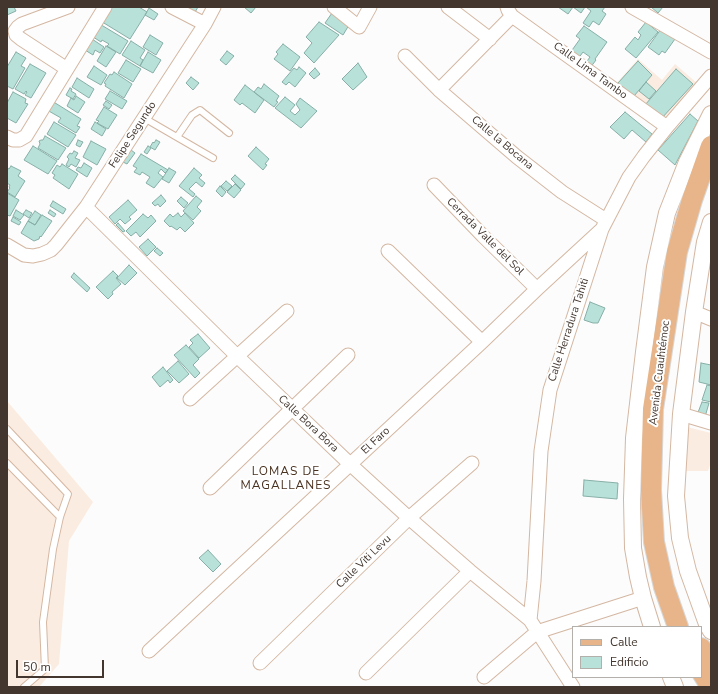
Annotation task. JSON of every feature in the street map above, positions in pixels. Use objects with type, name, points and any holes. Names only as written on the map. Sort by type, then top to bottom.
[{"type":"main road","name":"Avenida Cuauhtémoc","points":[[678,626],[664,587],[654,542],[651,490],[653,409],[677,252],[692,200],[711,146]]},
{"type":"main road","name":"Avenida Cuauhtémoc","points":[[705,626],[675,583],[666,537],[662,493],[662,410],[679,316],[687,254],[699,207],[711,175]]},
{"type":"main road","points":[[702,650],[711,666]]},
{"type":"main road","points":[[702,672],[711,686]]},
{"type":"street","points":[[67,69],[21,39],[16,35],[15,31],[22,24],[68,7]]},
{"type":"street","points":[[7,137],[13,140],[19,140],[26,136],[105,7]]},
{"type":"street","points":[[172,7],[205,24]]},
{"type":"street","name":"Felipe Segundo","points":[[7,245],[24,255],[33,256],[51,250],[56,245],[86,207],[205,24],[214,7]]},
{"type":"street","points":[[334,7],[359,27],[370,7]]},
{"type":"street","points":[[448,7],[490,39]]},
{"type":"street","points":[[632,7],[711,52]]},
{"type":"street","points":[[440,90],[490,39],[510,11]]},
{"type":"street","name":"Calle Lima Tambo","points":[[510,11],[667,127]]},
{"type":"street","name":"Calle la Bocana","points":[[405,56],[440,90],[517,157],[604,225]]},
{"type":"street","name":"Calle Herradura Tahiti","points":[[530,620],[534,581],[541,451],[550,390],[604,225],[629,177],[644,156],[711,76]]},
{"type":"street","points":[[652,626],[643,598],[633,548],[632,500],[634,438],[655,267],[667,213],[687,162],[711,114]]},
{"type":"street","name":"Cerrada Valle del Sol","points":[[434,185],[537,289]]},
{"type":"street","name":"Calle Bora Bora","points":[[86,207],[292,410],[351,465],[470,571],[530,620],[573,687]]},
{"type":"street","points":[[705,626],[688,571],[680,538],[676,496],[681,414],[694,312],[705,242],[711,222]]},
{"type":"street","name":"El Faro","points":[[149,651],[351,465],[604,225]]},
{"type":"street","points":[[388,252],[482,342]]},
{"type":"street","points":[[190,399],[287,311]]},
{"type":"street","points":[[694,312],[711,319]]},
{"type":"street","points":[[210,488],[348,355]]},
{"type":"street","points":[[681,414],[711,423]]},
{"type":"street","name":"Calle Viti Levu","points":[[260,663],[409,518],[472,463]]},
{"type":"street","points":[[366,673],[470,571]]},
{"type":"street","points":[[484,677],[537,632],[643,598]]},
{"type":"street","points":[[670,678],[675,687]]},
{"type":"lane","points":[[177,137],[192,115],[200,110],[228,133]]},
{"type":"lane","points":[[144,118],[213,158]]},
{"type":"lane","points":[[7,429],[68,494],[60,517],[53,549],[43,622],[45,669],[24,687]]},
{"type":"lane","points":[[7,462],[60,517]]},
{"type":"shaded area","points":[[638,59],[662,80],[675,64],[697,83],[661,122],[614,86]]},
{"type":"shaded area","points":[[7,401],[93,502],[69,541],[59,664],[39,687],[7,687]]},
{"type":"shaded area","points":[[683,426],[711,433],[711,462],[708,471],[680,471]]},
{"type":"building","points":[[7,7],[14,7],[16,11],[7,15]]},
{"type":"building","points":[[107,7],[139,7],[147,12],[130,39],[99,20]]},
{"type":"building","points":[[181,7],[198,7],[194,14]]},
{"type":"building","points":[[244,7],[256,7],[251,13]]},
{"type":"building","points":[[558,7],[573,7],[568,14]]},
{"type":"building","points":[[573,7],[585,7],[581,13]]},
{"type":"building","points":[[586,7],[605,7],[602,11],[606,14],[599,25],[593,21],[589,27],[583,23],[591,11]]},
{"type":"building","points":[[651,7],[663,7],[658,13]]},
{"type":"building","points":[[149,8],[158,14],[154,20],[145,15]]},
{"type":"building","points":[[332,13],[349,25],[343,35],[325,23]]},
{"type":"building","points":[[319,22],[339,35],[314,63],[304,53],[312,43],[306,37]]},
{"type":"building","points":[[646,22],[658,32],[636,58],[625,49],[635,37],[638,40],[641,35],[638,32]]},
{"type":"building","points":[[98,23],[128,41],[120,54],[107,46],[109,44],[102,40],[101,42],[90,35]]},
{"type":"building","points":[[584,26],[607,42],[590,68],[585,64],[590,57],[583,52],[578,59],[570,53],[580,39],[576,36]]},
{"type":"building","points":[[661,29],[675,39],[665,53],[662,51],[659,55],[648,47]]},
{"type":"building","points":[[150,35],[163,43],[156,55],[143,47]]},
{"type":"building","points":[[92,39],[104,47],[100,53],[95,50],[93,55],[85,50]]},
{"type":"building","points":[[131,41],[145,50],[140,58],[143,60],[140,66],[122,55]]},
{"type":"building","points":[[283,44],[300,57],[290,71],[274,59],[278,54],[276,52]]},
{"type":"building","points":[[106,46],[116,52],[106,67],[97,61]]},
{"type":"building","points":[[227,51],[234,56],[226,65],[220,60]]},
{"type":"building","points":[[16,52],[26,58],[21,66],[25,68],[13,89],[7,86],[7,67]]},
{"type":"building","points":[[148,52],[161,60],[153,73],[140,66]]},
{"type":"building","points":[[126,60],[141,69],[133,82],[118,73]]},
{"type":"building","points":[[638,61],[652,75],[634,96],[618,83]]},
{"type":"building","points":[[358,63],[367,77],[353,90],[342,79]]},
{"type":"building","points":[[30,64],[46,73],[31,98],[25,95],[27,92],[26,91],[24,94],[15,89]]},
{"type":"building","points":[[94,66],[107,75],[101,85],[87,77]]},
{"type":"building","points":[[299,67],[306,73],[295,87],[289,82],[286,85],[282,82],[294,68],[297,70]]},
{"type":"building","points":[[315,68],[320,74],[314,79],[309,74]]},
{"type":"building","points":[[676,69],[693,84],[661,119],[645,105]]},
{"type":"building","points":[[114,72],[132,84],[124,98],[105,86],[106,84],[104,83],[110,74],[112,75]]},
{"type":"building","points":[[191,77],[199,83],[193,90],[186,83]]},
{"type":"building","points":[[77,78],[94,89],[89,98],[72,87]]},
{"type":"building","points":[[646,82],[656,91],[649,99],[639,91]]},
{"type":"building","points":[[264,84],[279,96],[276,101],[278,102],[274,107],[254,92],[258,87],[261,89]]},
{"type":"building","points":[[245,85],[264,100],[255,113],[242,103],[240,105],[234,100]]},
{"type":"building","points":[[70,88],[72,89],[71,91],[76,94],[73,99],[66,95]]},
{"type":"building","points":[[110,91],[127,101],[122,109],[105,99]]},
{"type":"building","points":[[13,92],[26,99],[25,103],[28,104],[16,123],[7,118],[7,103]]},
{"type":"building","points":[[76,96],[85,102],[78,113],[67,106],[71,98],[74,100]]},
{"type":"building","points":[[285,97],[295,105],[290,111],[295,115],[300,110],[296,104],[300,98],[317,111],[301,128],[275,108]]},
{"type":"building","points":[[52,101],[81,119],[77,126],[80,127],[76,133],[58,122],[61,118],[47,110]]},
{"type":"building","points":[[106,101],[112,105],[109,109],[103,105]]},
{"type":"building","points":[[104,107],[117,115],[108,129],[97,123],[99,121],[96,120]]},
{"type":"building","points":[[625,112],[652,134],[646,142],[632,130],[624,139],[610,127]]},
{"type":"building","points":[[690,114],[698,121],[675,165],[658,150]]},
{"type":"building","points":[[54,122],[76,135],[68,147],[47,134]]},
{"type":"building","points":[[95,122],[106,129],[102,136],[91,129]]},
{"type":"building","points":[[45,136],[66,148],[58,160],[38,148],[40,144],[39,141],[43,140]]},
{"type":"building","points":[[78,140],[83,142],[80,147],[76,145]]},
{"type":"building","points":[[156,140],[160,142],[155,150],[150,147]]},
{"type":"building","points":[[91,141],[106,149],[97,165],[83,157]]},
{"type":"building","points":[[33,146],[57,161],[48,174],[24,160]]},
{"type":"building","points":[[148,146],[151,148],[147,154],[144,152]]},
{"type":"building","points":[[256,147],[269,159],[263,170],[248,156]]},
{"type":"building","points":[[131,150],[135,153],[127,164],[123,162]]},
{"type":"building","points":[[74,151],[78,153],[75,158],[80,160],[76,167],[71,164],[69,167],[66,165],[69,159],[67,157]]},
{"type":"building","points":[[141,154],[168,170],[165,173],[161,169],[158,173],[163,177],[154,188],[146,183],[150,177],[142,172],[140,175],[134,172],[137,168],[133,166]]},
{"type":"building","points":[[84,163],[92,168],[87,177],[76,170],[78,167],[81,168]]},
{"type":"building","points":[[62,164],[78,174],[69,189],[53,178],[55,175],[52,173],[57,165],[60,167]]},
{"type":"building","points":[[11,166],[21,171],[18,176],[25,181],[15,197],[7,192],[10,185],[7,183],[7,168],[9,169]]},
{"type":"building","points":[[169,168],[176,172],[169,183],[162,179]]},
{"type":"building","points":[[194,168],[202,175],[199,178],[205,183],[202,187],[196,182],[189,189],[195,194],[193,197],[179,186]]},
{"type":"building","points":[[235,175],[245,184],[241,189],[231,179]]},
{"type":"building","points":[[226,181],[232,186],[227,191],[221,186]]},
{"type":"building","points":[[235,184],[241,190],[234,198],[227,192]]},
{"type":"building","points":[[220,186],[226,192],[222,197],[216,191]]},
{"type":"building","points":[[7,193],[19,200],[10,216],[7,215]]},
{"type":"building","points":[[161,195],[166,201],[160,207],[158,204],[155,206],[152,203]]},
{"type":"building","points":[[196,196],[202,201],[197,207],[201,211],[193,220],[183,211]]},
{"type":"building","points":[[181,197],[188,203],[184,208],[177,201]]},
{"type":"building","points":[[128,200],[137,210],[129,217],[131,219],[125,224],[120,219],[115,224],[109,217]]},
{"type":"building","points":[[53,201],[66,209],[63,214],[50,206]]},
{"type":"building","points":[[16,210],[24,215],[20,220],[13,216]]},
{"type":"building","points":[[26,210],[32,213],[29,218],[23,214]]},
{"type":"building","points":[[50,210],[56,214],[54,217],[48,213]]},
{"type":"building","points":[[35,211],[41,215],[35,225],[28,221]]},
{"type":"building","points":[[178,213],[181,217],[185,213],[194,223],[185,232],[180,227],[177,230],[171,226],[170,227],[164,221],[170,214],[173,217]]},
{"type":"building","points":[[143,214],[148,218],[151,215],[156,221],[140,237],[136,232],[131,236],[126,231]]},
{"type":"building","points":[[42,215],[52,221],[39,239],[34,241],[21,233],[28,221],[35,225]]},
{"type":"building","points":[[13,217],[21,222],[19,225],[11,221]]},
{"type":"building","points":[[118,223],[125,231],[123,232],[116,225]]},
{"type":"building","points":[[148,239],[156,247],[147,256],[139,247]]},
{"type":"building","points":[[157,248],[163,253],[160,256],[154,251]]},
{"type":"building","points":[[129,265],[137,273],[125,285],[117,278]]},
{"type":"building","points":[[113,271],[118,276],[116,278],[121,284],[112,292],[113,294],[108,299],[96,287]]},
{"type":"building","points":[[74,273],[90,288],[87,292],[71,277]]},
{"type":"building","points":[[590,302],[605,308],[598,323],[584,320]]},
{"type":"building","points":[[198,334],[210,348],[199,358],[189,347],[193,343],[190,340]]},
{"type":"building","points":[[186,345],[199,359],[193,365],[200,373],[195,378],[174,355]]},
{"type":"building","points":[[178,361],[189,374],[179,383],[167,371]]},
{"type":"building","points":[[701,363],[711,365],[711,385],[699,382]]},
{"type":"building","points":[[163,367],[173,380],[170,383],[168,380],[160,387],[152,377]]},
{"type":"building","points":[[707,385],[711,386],[711,402],[702,400]]},
{"type":"building","points":[[702,402],[709,403],[705,417],[697,415]]},
{"type":"building","points":[[584,480],[618,483],[617,499],[583,496]]},
{"type":"building","points":[[208,550],[221,564],[213,572],[199,558]]},
{"type":"district","name":"LOMAS DE MAGALLANES","points":[[286,479]]}]
